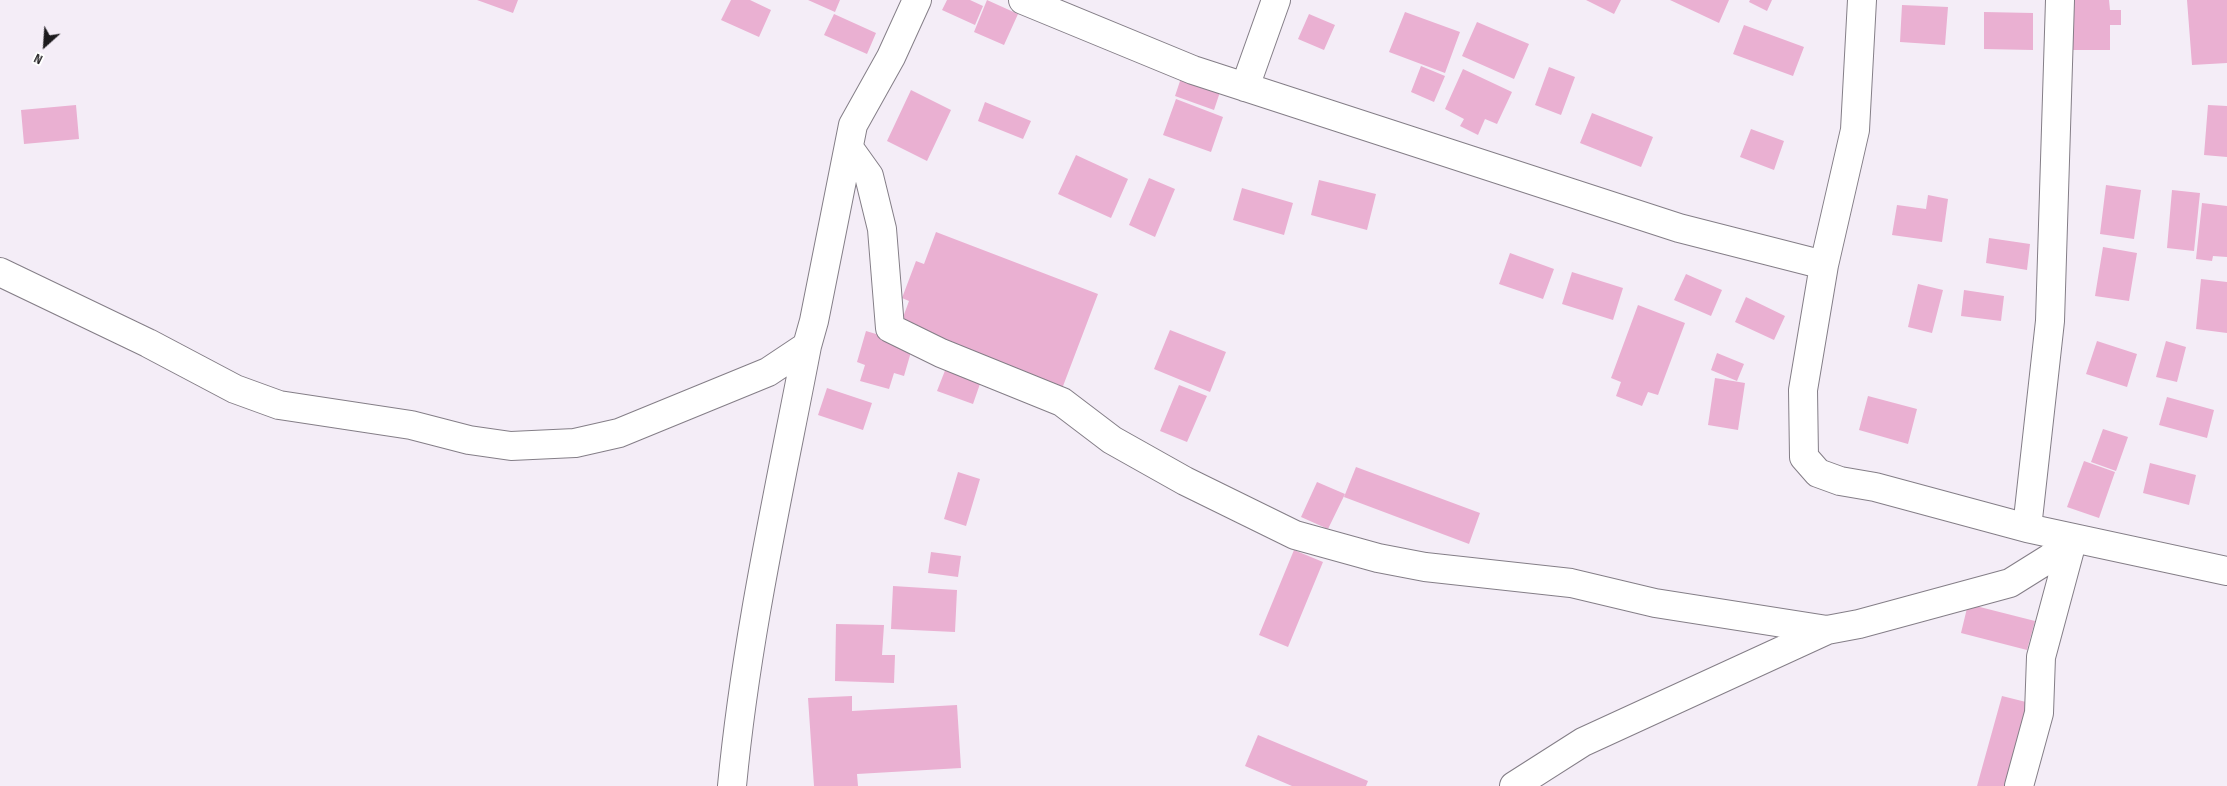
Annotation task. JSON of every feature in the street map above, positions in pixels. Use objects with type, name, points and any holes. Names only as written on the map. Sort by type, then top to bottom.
[{"type":"street","points":[[732,786],[738,728],[756,616],[807,346],[853,124],[891,57],[917,0]]},
{"type":"street","points":[[1023,0],[1193,70],[1679,228],[1824,265]]},
{"type":"street","points":[[1245,87],[1276,0]]},
{"type":"street","points":[[1862,0],[1855,130],[1824,265],[1803,390],[1804,457],[1818,473],[1840,481],[1875,487],[2027,528],[2226,568]]},
{"type":"street","points":[[2027,528],[2050,321],[2060,0]]},
{"type":"street","points":[[849,148],[869,176],[882,230],[890,328],[941,352],[1062,402],[1112,440],[1185,481],[1295,536],[1378,558],[1425,566],[1572,583],[1655,603],[1827,630]]},
{"type":"street","points":[[0,272],[148,343],[235,390],[279,405],[411,425],[469,440],[511,446],[575,443],[619,433],[768,372],[807,346]]},
{"type":"street","points":[[1514,786],[1583,742],[1827,630],[1859,624],[2010,582],[2050,558],[2073,538]]},
{"type":"street","points":[[2019,786],[2039,713],[2041,657],[2073,538]]},
{"type":"building","points":[[477,0],[518,0],[513,13]]},
{"type":"building","points":[[731,0],[750,0],[771,10],[759,37],[721,20]]},
{"type":"building","points":[[808,0],[840,0],[835,12]]},
{"type":"building","points":[[947,0],[970,0],[983,6],[975,25],[942,10]]},
{"type":"building","points":[[987,0],[1018,14],[1004,45],[974,32]]},
{"type":"building","points":[[1586,0],[1621,0],[1614,14]]},
{"type":"building","points":[[1670,0],[1729,0],[1719,23]]},
{"type":"building","points":[[1750,0],[1772,0],[1767,11],[1749,2]]},
{"type":"building","points":[[2070,0],[2109,0],[2110,10],[2121,10],[2121,25],[2110,25],[2110,50],[2071,50]]},
{"type":"building","points":[[2187,0],[2227,0],[2227,63],[2192,65]]},
{"type":"building","points":[[1902,5],[1948,7],[1945,45],[1900,42]]},
{"type":"building","points":[[1405,12],[1460,32],[1445,73],[1389,52]]},
{"type":"building","points":[[1984,12],[2033,13],[2033,50],[1984,49]]},
{"type":"building","points":[[834,14],[876,33],[867,54],[824,35]]},
{"type":"building","points":[[1309,14],[1335,25],[1324,50],[1298,39]]},
{"type":"building","points":[[1477,22],[1529,44],[1514,79],[1462,56]]},
{"type":"building","points":[[1744,25],[1804,47],[1793,76],[1733,54]]},
{"type":"building","points":[[1421,66],[1445,76],[1434,102],[1411,92]]},
{"type":"building","points":[[1549,67],[1575,77],[1561,115],[1535,105]]},
{"type":"building","points":[[1463,69],[1512,92],[1497,124],[1485,119],[1478,135],[1460,126],[1464,119],[1445,109]]},
{"type":"building","points":[[1181,78],[1220,92],[1214,110],[1175,96]]},
{"type":"building","points":[[911,90],[951,110],[927,161],[887,141]]},
{"type":"building","points":[[1176,99],[1223,117],[1211,152],[1163,135]]},
{"type":"building","points":[[985,102],[1031,121],[1023,139],[978,121]]},
{"type":"building","points":[[76,105],[79,139],[24,144],[21,110]]},
{"type":"building","points":[[2208,105],[2227,106],[2227,157],[2204,155]]},
{"type":"building","points":[[1592,113],[1653,137],[1641,167],[1580,143]]},
{"type":"building","points":[[1751,129],[1784,141],[1774,170],[1740,157]]},
{"type":"building","points":[[1076,155],[1128,179],[1111,218],[1058,194]]},
{"type":"building","points":[[1149,178],[1175,189],[1155,237],[1129,225]]},
{"type":"building","points":[[1319,180],[1376,194],[1367,230],[1311,215]]},
{"type":"building","points":[[2106,185],[2141,190],[2134,239],[2100,234]]},
{"type":"building","points":[[1242,188],[1293,203],[1284,235],[1233,220]]},
{"type":"building","points":[[2172,190],[2200,193],[2194,251],[2167,248]]},
{"type":"building","points":[[1928,195],[1948,199],[1942,242],[1892,235],[1897,205],[1926,209]]},
{"type":"building","points":[[2202,203],[2227,206],[2227,257],[2213,256],[2212,261],[2196,259]]},
{"type":"building","points":[[936,232],[1098,294],[1060,394],[898,331],[909,301],[902,298],[916,261],[924,264]]},
{"type":"building","points":[[1989,238],[2030,244],[2027,270],[1986,263]]},
{"type":"building","points":[[2103,247],[2137,253],[2129,301],[2095,296]]},
{"type":"building","points":[[1510,253],[1554,269],[1543,299],[1499,284]]},
{"type":"building","points":[[1572,272],[1623,288],[1613,320],[1562,304]]},
{"type":"building","points":[[1686,274],[1722,290],[1711,316],[1674,300]]},
{"type":"building","points":[[2201,279],[2227,282],[2227,333],[2196,329]]},
{"type":"building","points":[[1918,284],[1943,290],[1932,333],[1908,327]]},
{"type":"building","points":[[1964,290],[2004,296],[2001,321],[1961,316]]},
{"type":"building","points":[[1746,297],[1785,316],[1774,340],[1735,322]]},
{"type":"building","points":[[1638,305],[1685,323],[1658,395],[1648,392],[1642,406],[1616,396],[1621,382],[1611,378]]},
{"type":"building","points":[[1170,330],[1226,352],[1210,392],[1154,369]]},
{"type":"building","points":[[866,331],[913,345],[904,376],[894,373],[889,389],[860,381],[865,365],[857,362]]},
{"type":"building","points":[[2097,341],[2137,354],[2127,387],[2086,374]]},
{"type":"building","points":[[2166,341],[2186,347],[2177,382],[2156,377]]},
{"type":"building","points":[[1717,353],[1744,364],[1737,381],[1711,370]]},
{"type":"building","points":[[946,368],[981,381],[973,404],[937,391]]},
{"type":"building","points":[[1715,378],[1745,383],[1738,430],[1708,425]]},
{"type":"building","points":[[1179,385],[1207,396],[1187,442],[1160,431]]},
{"type":"building","points":[[827,388],[872,403],[863,430],[818,415]]},
{"type":"building","points":[[1868,396],[1917,409],[1908,444],[1859,430]]},
{"type":"building","points":[[2167,397],[2214,410],[2207,438],[2159,425]]},
{"type":"building","points":[[2103,429],[2128,437],[2116,471],[2091,462]]},
{"type":"building","points":[[2084,461],[2115,472],[2099,518],[2067,507]]},
{"type":"building","points":[[2150,463],[2196,475],[2189,505],[2143,493]]},
{"type":"building","points":[[1356,467],[1480,513],[1469,544],[1344,497]]},
{"type":"building","points":[[958,472],[980,479],[966,526],[944,519]]},
{"type":"building","points":[[1317,482],[1345,494],[1328,529],[1301,517]]},
{"type":"building","points":[[1294,550],[1323,562],[1288,647],[1259,635]]},
{"type":"building","points":[[931,552],[961,556],[958,577],[928,573]]},
{"type":"building","points":[[893,586],[957,590],[955,632],[891,629]]},
{"type":"building","points":[[1968,604],[2035,621],[2027,650],[1961,633]]},
{"type":"building","points":[[836,624],[884,625],[882,655],[895,655],[894,683],[835,681]]},
{"type":"building","points":[[852,696],[852,711],[957,705],[961,768],[857,774],[858,786],[814,786],[808,698]]},
{"type":"building","points":[[2002,696],[2030,703],[2007,786],[1977,786]]},
{"type":"building","points":[[1258,735],[1368,781],[1366,786],[1292,786],[1245,766]]}]
